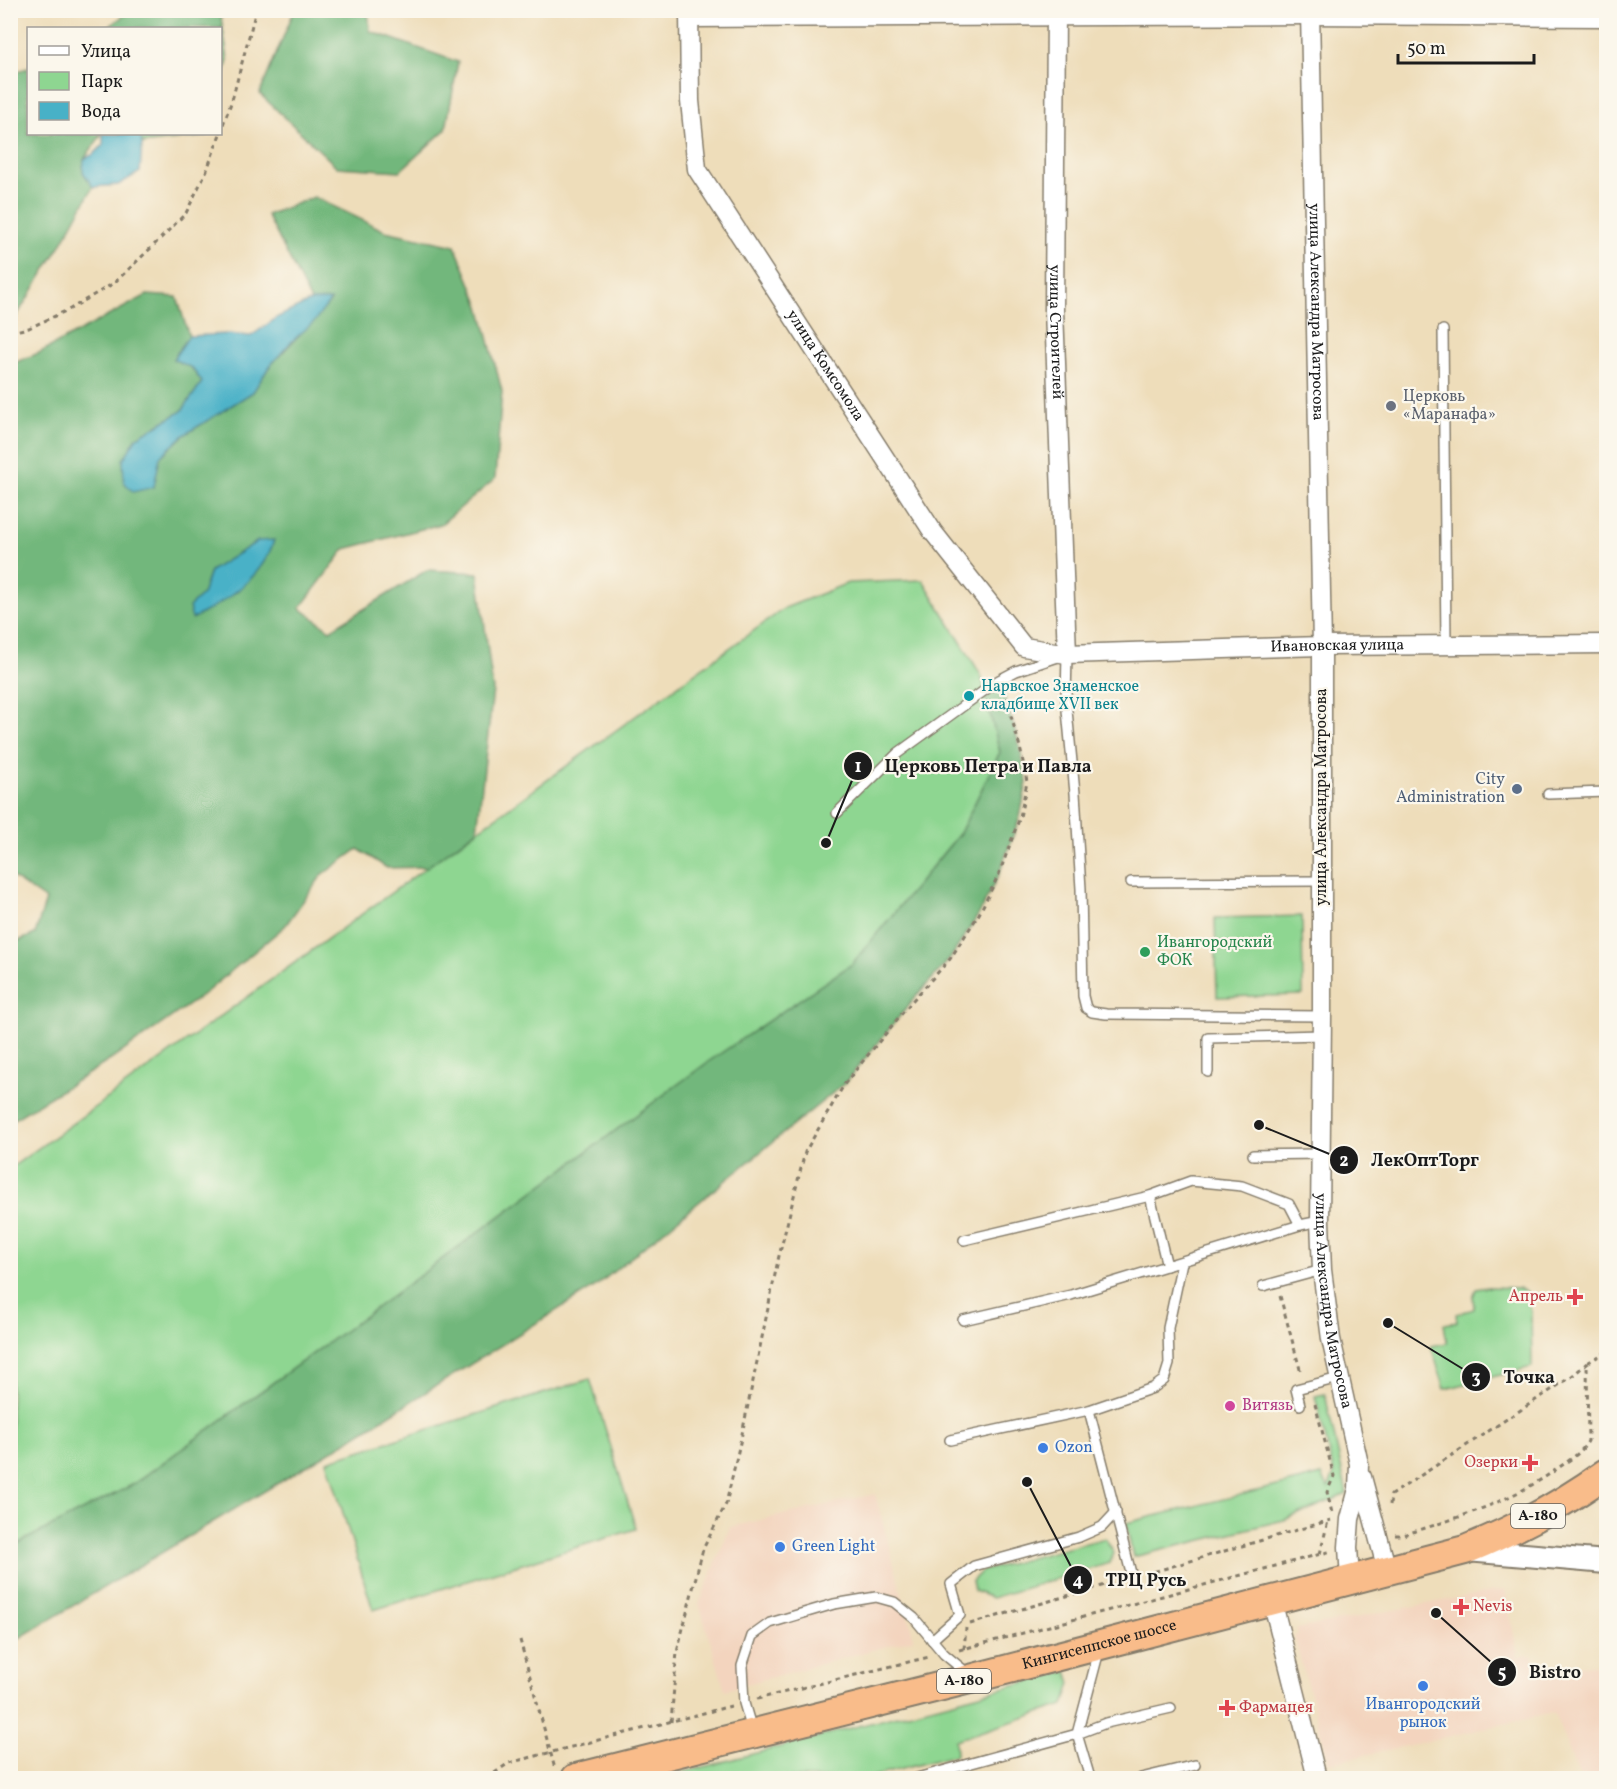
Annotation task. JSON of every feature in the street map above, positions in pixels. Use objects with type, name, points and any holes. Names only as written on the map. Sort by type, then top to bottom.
[{"type":"highway","name":"Кингисеппское шоссе","points":[[566,1774],[651,1769],[753,1733],[1465,1550],[1497,1538],[1544,1513],[1606,1473]]},
{"type":"street","name":"улица Строителей","points":[[1056,13],[1054,310],[1067,654]]},
{"type":"street","points":[[689,14],[1310,13],[1606,17]]},
{"type":"street","name":"улица Александра Матросова","points":[[1310,13],[1322,646],[1320,1221],[1322,1270],[1339,1378],[1359,1464],[1358,1489],[1350,1519],[1348,1547],[1350,1579]]},
{"type":"street","name":"улица Комсомола","points":[[689,14],[690,101],[697,169],[933,531],[1024,646],[1067,654]]},
{"type":"street","name":"Ивановская улица","points":[[1067,654],[1322,646],[1606,644]]},
{"type":"street","points":[[1359,1464],[1387,1570]]},
{"type":"street","points":[[1465,1550],[1606,1562]]},
{"type":"street","points":[[1272,1600],[1317,1779]]},
{"type":"lane","points":[[1443,330],[1446,645]]},
{"type":"lane","points":[[837,813],[898,753],[999,680],[1016,671],[1067,654],[1066,700],[1076,793],[1083,996],[1086,1008],[1092,1012],[1106,1014],[1322,1016]]},
{"type":"lane","points":[[1548,794],[1606,792]]},
{"type":"lane","points":[[1131,882],[1322,881]]},
{"type":"lane","points":[[1208,1072],[1208,1038],[1322,1035]]},
{"type":"lane","points":[[1252,1155],[1321,1154]]},
{"type":"lane","points":[[964,1240],[1150,1196],[1191,1181],[1242,1186],[1289,1204],[1300,1225]]},
{"type":"lane","points":[[1150,1196],[1167,1266]]},
{"type":"lane","points":[[963,1320],[1071,1295],[1300,1225],[1320,1221]]},
{"type":"lane","points":[[950,1440],[1089,1410],[1153,1388],[1164,1380],[1169,1364],[1168,1329],[1182,1262]]},
{"type":"lane","points":[[1263,1286],[1322,1270]]},
{"type":"lane","points":[[1300,1406],[1296,1389],[1339,1378]]},
{"type":"lane","points":[[1089,1410],[1132,1577]]},
{"type":"lane","points":[[932,1640],[960,1616],[951,1584],[974,1566],[1079,1537],[1102,1527],[1116,1512]]},
{"type":"lane","points":[[753,1733],[744,1703],[742,1666],[752,1636],[770,1623],[834,1604],[876,1597],[894,1602],[914,1618],[944,1654],[974,1678]]},
{"type":"lane","points":[[1090,1779],[1077,1734],[1100,1645]]},
{"type":"lane","points":[[917,1779],[1077,1734],[1106,1723],[1171,1708]]},
{"type":"lane","points":[[1141,1779],[1195,1765]]},
{"type":"path","points":[[222,128],[232,100],[256,10]]},
{"type":"path","points":[[636,10],[689,14]]},
{"type":"path","points":[[10,332],[29,328],[70,309],[114,283],[186,213],[207,170],[219,135]]},
{"type":"path","points":[[671,1722],[677,1652],[703,1549],[726,1503],[778,1260],[805,1152],[845,1083],[950,958],[979,914],[999,874],[1020,817],[1026,782],[1020,747],[999,680]]},
{"type":"path","points":[[1276,1282],[1334,1476],[1327,1492],[1334,1520]]},
{"type":"path","points":[[1391,1510],[1389,1501],[1391,1495],[1606,1352]]},
{"type":"path","points":[[1394,1527],[1394,1535],[1403,1535],[1485,1508],[1539,1480],[1584,1448],[1588,1441],[1587,1363]]},
{"type":"path","points":[[1320,1554],[1328,1521]]},
{"type":"path","points":[[487,1779],[509,1763],[944,1654],[1337,1550]]},
{"type":"path","points":[[520,1640],[551,1753],[566,1774]]},
{"type":"shaded area","points":[[875,1494],[914,1639],[725,1690],[699,1604],[730,1527]]},
{"type":"shaded area","name":"Ивангородский рынок","points":[[1505,1589],[1518,1656],[1532,1655],[1534,1664],[1606,1665],[1606,1778],[1580,1778],[1554,1713],[1329,1763],[1294,1636],[1298,1635],[1296,1629]]},
{"type":"green space","points":[[130,11],[220,11],[228,60],[222,82],[222,27],[108,27]]},
{"type":"green space","points":[[294,11],[368,11],[370,31],[458,62],[446,129],[400,171],[337,167],[260,93]]},
{"type":"green space","points":[[27,68],[27,135],[101,135],[84,159],[83,172],[93,187],[59,248],[11,325],[10,73]]},
{"type":"green space","points":[[140,135],[206,135],[206,136],[142,144]]},
{"type":"green space","points":[[314,197],[385,231],[455,246],[480,306],[502,391],[495,479],[441,524],[345,549],[300,608],[330,630],[427,570],[478,573],[493,690],[477,830],[427,867],[387,868],[358,849],[322,875],[285,926],[204,994],[112,1059],[11,1121],[11,944],[35,934],[46,900],[11,876],[11,364],[39,353],[147,295],[177,297],[189,336],[173,359],[192,368],[202,382],[182,411],[137,437],[160,457],[184,435],[253,392],[269,367],[331,301],[311,301],[267,215]]},
{"type":"green space","points":[[923,580],[981,675],[1000,752],[960,833],[852,964],[708,1062],[113,1499],[11,1550],[11,1168],[785,608],[848,583]]},
{"type":"green space","points":[[999,680],[1020,747],[1027,782],[1020,817],[999,874],[979,914],[950,959],[845,1083],[596,1286],[325,1455],[11,1643],[11,1547],[132,1485],[708,1062],[852,964],[960,833],[1000,752],[984,691]]},
{"type":"green space","points":[[1302,916],[1303,995],[1217,997],[1215,918]]},
{"type":"green space","points":[[1519,1288],[1527,1292],[1531,1313],[1532,1367],[1445,1389],[1431,1346],[1447,1343],[1444,1324],[1457,1322],[1456,1314],[1474,1309],[1473,1297],[1476,1289]]},
{"type":"green space","points":[[590,1379],[636,1529],[373,1610],[327,1461]]},
{"type":"green space","points":[[1325,1394],[1347,1494],[1284,1520],[1133,1557],[1126,1523],[1322,1475],[1328,1488],[1334,1474],[1315,1396]]},
{"type":"green space","points":[[1105,1538],[1114,1553],[1110,1563],[992,1598],[974,1591],[972,1581],[982,1571]]},
{"type":"green space","points":[[1067,1671],[1071,1683],[1064,1705],[955,1740],[956,1755],[867,1778],[672,1778],[677,1774]]},
{"type":"water","points":[[103,135],[140,135],[142,144],[140,172],[118,185],[93,187],[83,172],[84,159],[94,154],[103,145]]},
{"type":"water","points":[[331,300],[314,322],[290,343],[269,367],[253,392],[184,435],[160,457],[154,487],[133,492],[124,482],[123,460],[137,437],[182,411],[202,382],[192,368],[173,359],[189,336],[227,334],[251,336],[278,317],[311,301]]},
{"type":"water","points":[[274,540],[269,554],[252,577],[230,597],[192,619],[189,607],[202,595],[210,571],[258,541]]},
{"type":"place","name":"Церковь «Маранафа»","points":[[1391,406]]},
{"type":"place","name":"Нарвское Знаменское кладбище XVII век","points":[[969,696]]},
{"type":"place","name":"City Administration","points":[[1517,789]]},
{"type":"place","name":"Церковь Петра и Павла","points":[[826,843]]},
{"type":"place","name":"Ивангородский ФОК","points":[[1145,952]]},
{"type":"place","name":"ЛекОптТорг","points":[[1259,1125]]},
{"type":"place","name":"Апрель","points":[[1575,1297]]},
{"type":"place","name":"Точка","points":[[1388,1323]]},
{"type":"place","name":"Витязь","points":[[1230,1406]]},
{"type":"place","name":"Ozon","points":[[1043,1448]]},
{"type":"place","name":"Озерки","points":[[1530,1463]]},
{"type":"place","name":"ТРЦ Русь","points":[[1027,1482]]},
{"type":"place","name":"Green Light","points":[[780,1547]]},
{"type":"place","name":"Nevis","points":[[1461,1607]]},
{"type":"place","name":"Bistro","points":[[1436,1613]]},
{"type":"place","name":"Ивангородский рынок","points":[[1423,1686]]},
{"type":"place","name":"Фармацея","points":[[1227,1708]]}]
